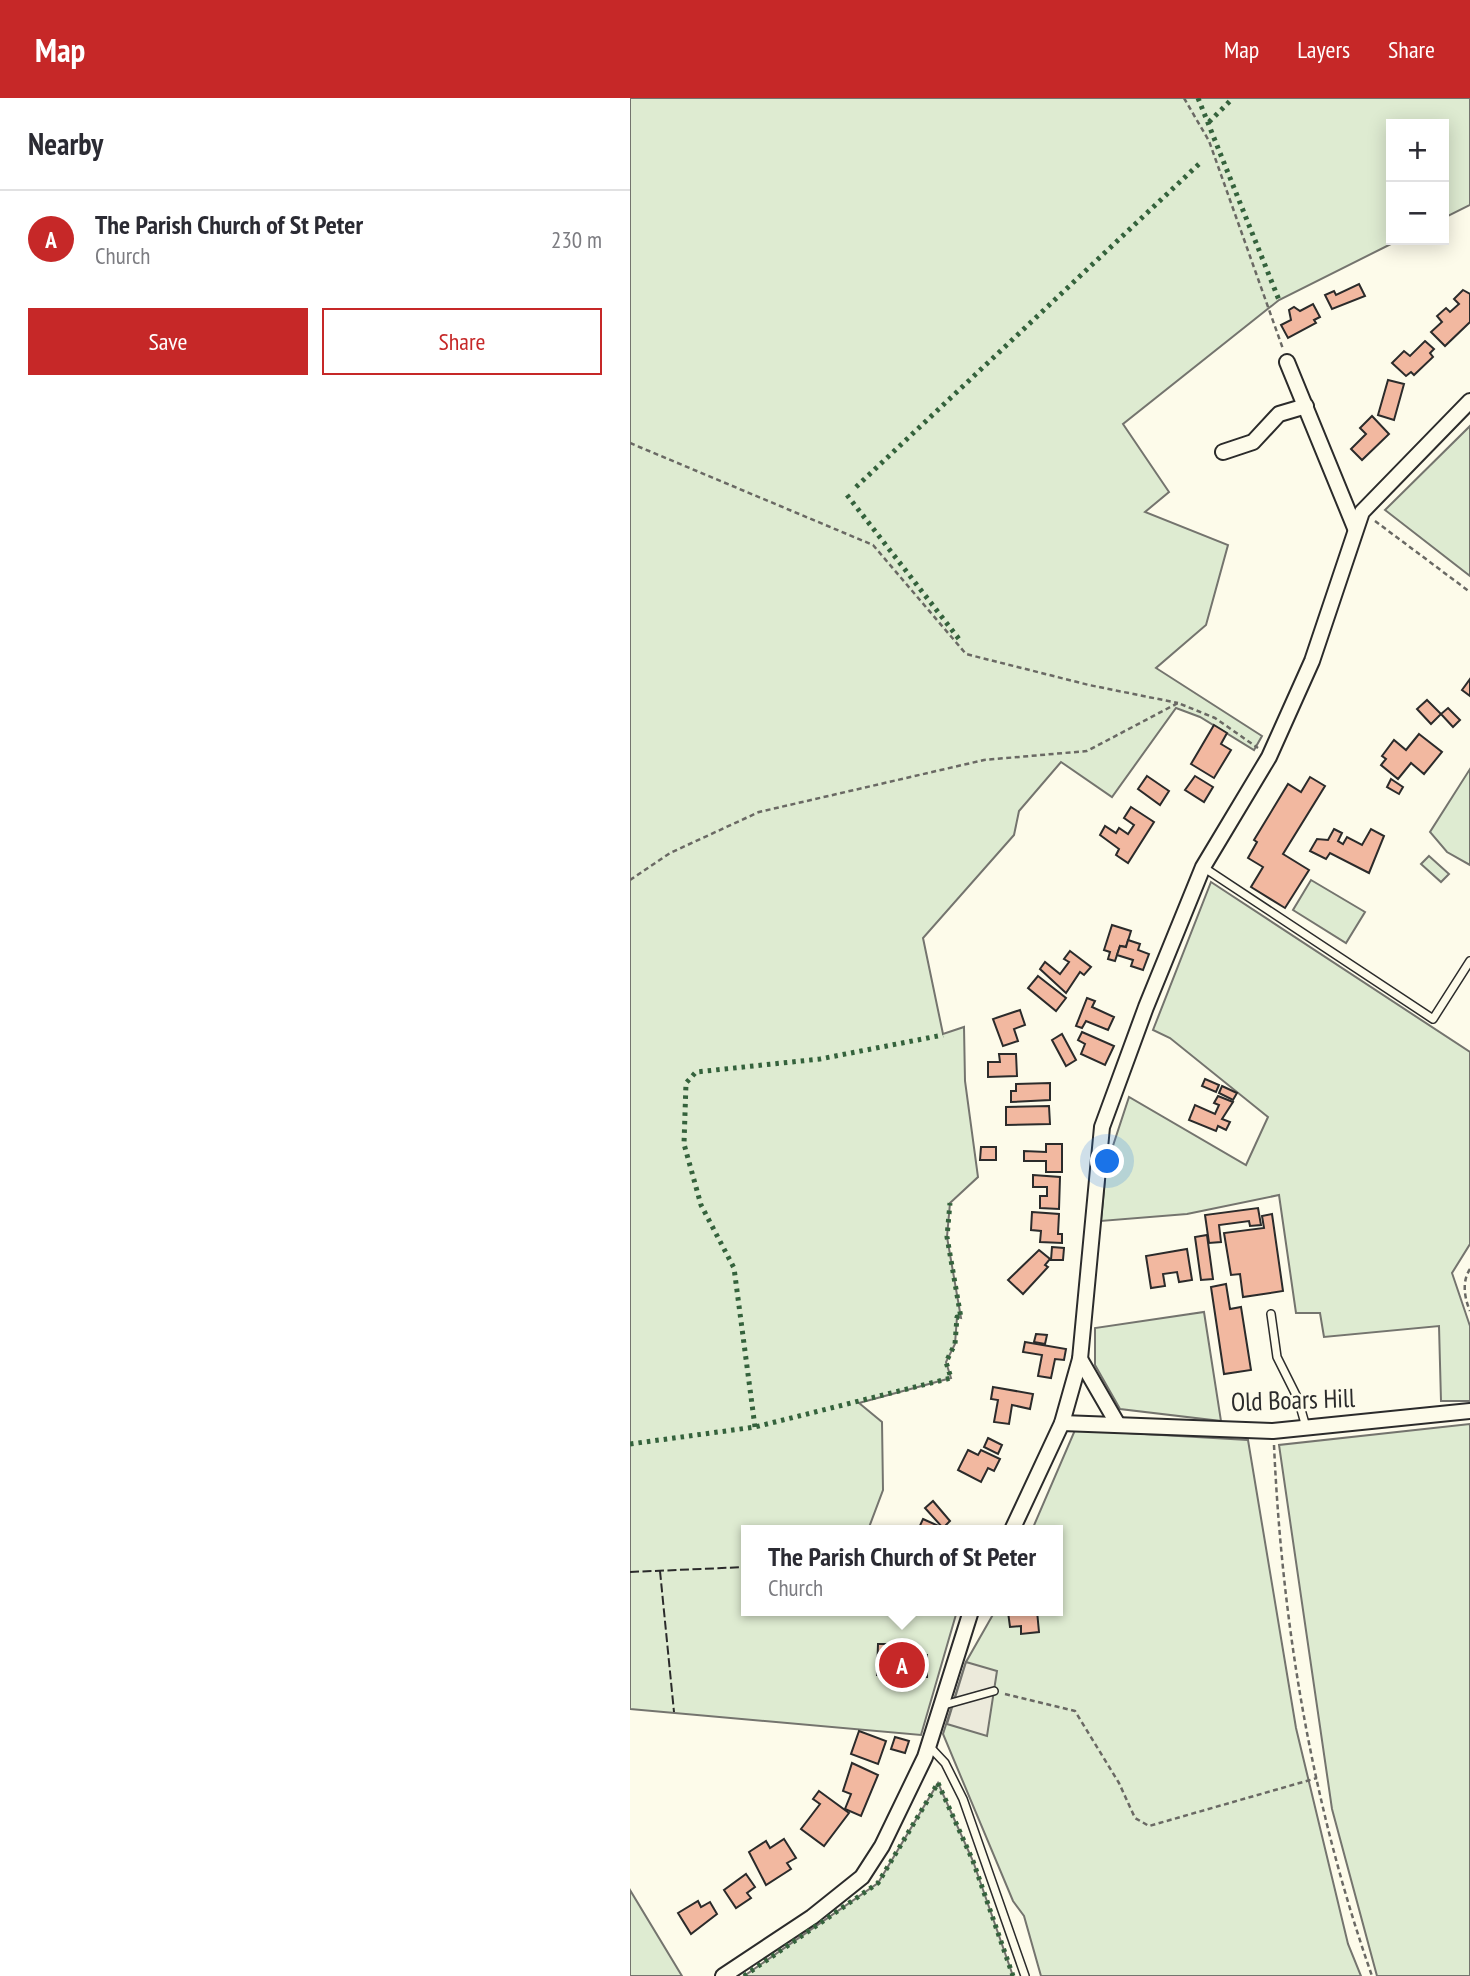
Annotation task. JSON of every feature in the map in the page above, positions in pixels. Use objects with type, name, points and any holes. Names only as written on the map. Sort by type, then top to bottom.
[{"type":"street","points":[[1287,362],[1355,528]]},
{"type":"street","points":[[1014,1525],[1062,1423],[1080,1359],[1102,1127],[1146,1007],[1203,867],[1269,757],[1312,661],[1362,512],[1470,401]]},
{"type":"street","points":[[1223,452],[1253,442],[1279,414],[1306,406]]},
{"type":"street","points":[[1080,1359],[1117,1423]]},
{"type":"street","name":"Old Boars Hill","points":[[1062,1423],[1273,1431],[1470,1411]]},
{"type":"street","points":[[723,1976],[812,1917],[862,1877],[882,1846],[929,1746],[944,1705],[970,1616]]},
{"type":"lane","points":[[1203,867],[1433,1019],[1470,961]]},
{"type":"lane","points":[[1271,1314],[1277,1357],[1298,1399],[1306,1427]]},
{"type":"lane","points":[[944,1705],[994,1691]]},
{"type":"lane","points":[[929,1746],[945,1762],[963,1799],[1025,1976]]},
{"type":"path","points":[[1184,98],[1209,141],[1287,362]]},
{"type":"path","points":[[630,443],[873,545],[966,654],[1089,685],[1178,703],[1215,718],[1269,757]]},
{"type":"path","points":[[1362,512],[1470,592]]},
{"type":"path","points":[[630,880],[670,853],[759,812],[984,760],[1087,751],[1178,703]]},
{"type":"path","points":[[1470,1269],[1465,1277],[1466,1301],[1470,1311]]},
{"type":"path","points":[[1273,1431],[1288,1624],[1317,1778],[1357,1933],[1372,1976]]},
{"type":"path","points":[[994,1691],[1075,1711],[1119,1783],[1135,1818],[1149,1826],[1317,1778]]},
{"type":"green space","points":[[630,98],[1470,98],[1470,205],[1449,216],[1449,119],[1386,119],[1386,245],[1389,245],[1279,300],[1123,424],[1169,492],[1145,512],[1228,545],[1206,625],[1156,668],[1262,736],[1254,750],[1200,717],[1176,708],[1112,797],[1061,762],[1019,811],[1014,835],[923,938],[943,1034],[964,1027],[965,1081],[978,1177],[950,1203],[947,1237],[961,1318],[957,1317],[955,1344],[946,1362],[951,1378],[859,1403],[882,1422],[883,1490],[870,1525],[741,1525],[741,1616],[956,1616],[921,1735],[630,1709]]},
{"type":"green space","points":[[1470,426],[1470,576],[1385,510]]},
{"type":"green space","points":[[1470,769],[1470,865],[1447,852],[1430,832]]},
{"type":"green space","points":[[1429,856],[1449,874],[1441,882],[1421,864]]},
{"type":"green space","points":[[1311,880],[1365,912],[1346,943],[1293,910]]},
{"type":"green space","points":[[1211,882],[1470,1052],[1470,1244],[1452,1273],[1470,1326],[1470,1401],[1441,1401],[1439,1326],[1324,1337],[1320,1313],[1296,1313],[1279,1195],[1187,1214],[1101,1221],[1106,1167],[1129,1097],[1246,1165],[1268,1117],[1170,1038],[1153,1030]]},
{"type":"green space","points":[[1204,1312],[1221,1421],[1120,1409],[1095,1365],[1095,1328]]},
{"type":"green space","points":[[1470,1424],[1470,1976],[1377,1976],[1332,1809],[1279,1445]]},
{"type":"green space","points":[[1075,1430],[1248,1440],[1296,1728],[1348,1944],[1361,1976],[1041,1976],[1024,1916],[1013,1901],[943,1734],[966,1662],[992,1616],[1063,1616],[1063,1525],[1034,1525]]},
{"type":"green space","points":[[938,1783],[973,1861],[1013,1976],[744,1976],[878,1883]]},
{"type":"green space","points":[[630,1890],[682,1976],[630,1976]]},
{"type":"shaded area","points":[[966,1662],[997,1671],[987,1736],[947,1724]]},
{"type":"building","points":[[1359,284],[1365,296],[1332,309],[1325,295],[1334,291],[1336,295]]},
{"type":"building","points":[[1463,290],[1470,294],[1470,322],[1445,346],[1431,332],[1442,322],[1437,316],[1446,308],[1450,312],[1459,304],[1454,299]]},
{"type":"building","points":[[1313,304],[1320,317],[1314,320],[1316,323],[1288,338],[1281,325],[1291,320],[1289,310],[1294,307],[1300,311]]},
{"type":"building","points":[[1425,341],[1434,349],[1430,353],[1433,357],[1414,375],[1411,372],[1406,376],[1392,363],[1404,351],[1410,356]]},
{"type":"building","points":[[1388,380],[1404,384],[1394,420],[1378,415]]},
{"type":"building","points":[[1372,416],[1389,434],[1362,460],[1351,449],[1366,434],[1360,428]]},
{"type":"building","points":[[1470,679],[1470,696],[1462,690]]},
{"type":"building","points":[[1427,700],[1441,714],[1431,724],[1417,709]]},
{"type":"building","points":[[1448,708],[1460,720],[1453,727],[1441,714]]},
{"type":"building","points":[[1214,725],[1227,733],[1221,744],[1231,750],[1214,778],[1191,764]]},
{"type":"building","points":[[1419,734],[1442,752],[1424,774],[1411,763],[1398,779],[1381,765],[1386,759],[1382,756],[1394,740],[1406,750]]},
{"type":"building","points":[[1147,776],[1169,791],[1160,805],[1138,789]]},
{"type":"building","points":[[1195,776],[1213,787],[1204,802],[1185,790]]},
{"type":"building","points":[[1310,777],[1325,786],[1283,854],[1309,870],[1285,908],[1251,887],[1263,867],[1248,858],[1257,842],[1254,840],[1288,784],[1301,792]]},
{"type":"building","points":[[1391,779],[1403,787],[1399,794],[1387,787]]},
{"type":"building","points":[[1131,807],[1154,822],[1128,863],[1116,855],[1119,849],[1100,835],[1105,826],[1116,833],[1119,828],[1128,834],[1134,825],[1124,818]]},
{"type":"building","points":[[1334,829],[1342,833],[1338,841],[1343,844],[1347,837],[1362,845],[1371,829],[1384,836],[1369,873],[1330,853],[1326,859],[1310,851],[1317,839],[1328,840]]},
{"type":"building","points":[[1112,925],[1131,931],[1126,947],[1120,946],[1115,961],[1108,959],[1110,952],[1104,950]]},
{"type":"building","points":[[1128,940],[1140,944],[1138,950],[1149,954],[1143,970],[1131,966],[1133,960],[1117,955],[1120,946],[1126,947]]},
{"type":"building","points":[[1070,951],[1091,967],[1084,975],[1080,972],[1066,993],[1040,969],[1045,962],[1060,974],[1069,962],[1064,959]]},
{"type":"building","points":[[1038,976],[1066,998],[1056,1011],[1028,988]]},
{"type":"building","points":[[1087,998],[1095,1001],[1092,1007],[1114,1017],[1108,1030],[1086,1021],[1082,1028],[1076,1026]]},
{"type":"building","points":[[1020,1010],[1025,1025],[1014,1029],[1018,1041],[1003,1046],[993,1019]]},
{"type":"building","points":[[1082,1032],[1114,1046],[1105,1065],[1081,1054],[1085,1044],[1078,1040]]},
{"type":"building","points":[[1062,1034],[1076,1060],[1066,1066],[1052,1040]]},
{"type":"building","points":[[999,1054],[1016,1054],[1017,1076],[988,1077],[988,1062],[1000,1062]]},
{"type":"building","points":[[1205,1079],[1219,1085],[1216,1092],[1202,1086]]},
{"type":"building","points":[[1050,1083],[1050,1100],[1011,1102],[1011,1091],[1016,1091],[1016,1084]]},
{"type":"building","points":[[1222,1086],[1237,1093],[1233,1100],[1219,1093]]},
{"type":"building","points":[[1218,1096],[1233,1102],[1222,1119],[1230,1122],[1226,1130],[1218,1126],[1216,1131],[1189,1120],[1195,1105],[1215,1114],[1219,1105],[1214,1103]]},
{"type":"building","points":[[1049,1106],[1050,1124],[1006,1125],[1006,1107]]},
{"type":"building","points":[[1046,1144],[1062,1144],[1062,1172],[1046,1172],[1046,1161],[1024,1161],[1024,1151],[1046,1152]]},
{"type":"building","points":[[981,1147],[996,1147],[996,1160],[980,1160]]},
{"type":"building","points":[[1033,1175],[1060,1177],[1059,1209],[1040,1208],[1040,1196],[1047,1196],[1047,1187],[1033,1187]]},
{"type":"building","points":[[1258,1208],[1261,1225],[1250,1226],[1249,1221],[1219,1225],[1221,1242],[1209,1243],[1205,1215]]},
{"type":"building","points":[[1032,1212],[1059,1214],[1058,1234],[1062,1234],[1062,1243],[1040,1242],[1041,1231],[1031,1230]]},
{"type":"building","points":[[1272,1214],[1283,1291],[1243,1297],[1240,1274],[1231,1275],[1224,1233],[1264,1228],[1262,1216]]},
{"type":"building","points":[[1207,1235],[1213,1279],[1201,1280],[1195,1237]]},
{"type":"building","points":[[1052,1247],[1064,1248],[1063,1260],[1051,1260]]},
{"type":"building","points":[[1187,1249],[1192,1280],[1179,1282],[1177,1272],[1163,1274],[1165,1286],[1151,1288],[1146,1256]]},
{"type":"building","points":[[1039,1250],[1050,1259],[1045,1265],[1048,1267],[1023,1294],[1008,1280]]},
{"type":"building","points":[[1226,1284],[1230,1309],[1241,1307],[1251,1370],[1224,1374],[1211,1287]]},
{"type":"building","points":[[1036,1334],[1047,1335],[1045,1344],[1034,1342]]},
{"type":"building","points":[[1025,1342],[1066,1349],[1064,1360],[1055,1359],[1051,1378],[1038,1376],[1042,1355],[1023,1352]]},
{"type":"building","points":[[993,1387],[1033,1394],[1030,1409],[1012,1405],[1009,1424],[994,1422],[998,1400],[991,1399]]},
{"type":"building","points":[[988,1438],[1002,1445],[998,1454],[984,1447]]},
{"type":"building","points":[[968,1450],[978,1455],[981,1450],[1000,1459],[994,1471],[988,1468],[981,1482],[958,1470]]},
{"type":"building","points":[[933,1501],[950,1521],[946,1525],[940,1525],[925,1508]]},
{"type":"building","points":[[923,1519],[936,1525],[920,1525]]},
{"type":"building","points":[[1009,1616],[1037,1616],[1039,1632],[1021,1634],[1021,1626],[1010,1627]]},
{"type":"building","points":[[878,1644],[895,1644],[894,1655],[927,1655],[927,1677],[877,1675]]},
{"type":"building","points":[[859,1731],[886,1741],[878,1764],[851,1754]]},
{"type":"building","points":[[895,1737],[909,1741],[905,1753],[891,1749]]},
{"type":"building","points":[[852,1763],[878,1775],[861,1816],[845,1809],[851,1794],[843,1791]]},
{"type":"building","points":[[819,1791],[849,1813],[824,1846],[801,1829],[820,1804],[813,1799]]},
{"type":"building","points":[[784,1839],[796,1858],[787,1863],[791,1869],[766,1885],[749,1852],[766,1841],[770,1848]]},
{"type":"building","points":[[746,1874],[755,1887],[747,1893],[751,1898],[736,1908],[724,1890]]},
{"type":"building","points":[[698,1901],[701,1907],[710,1902],[717,1914],[691,1934],[678,1913]]},
{"type":"hedge","points":[[1198,98],[1279,300]]},
{"type":"hedge","points":[[1209,122],[1233,98]]},
{"type":"hedge","points":[[856,487],[1200,163]]},
{"type":"hedge","points":[[847,495],[959,639]]},
{"type":"hedge","points":[[755,1427],[734,1268],[701,1205],[684,1144],[686,1083],[696,1072],[820,1059],[943,1035]]},
{"type":"hedge","points":[[630,1444],[755,1427],[951,1378],[946,1362],[955,1344],[957,1317],[961,1318],[947,1237],[950,1203]]},
{"type":"hedge","points":[[938,1783],[973,1861],[1013,1976]]},
{"type":"hedge","points":[[744,1976],[878,1883],[938,1783]]},
{"type":"fence","points":[[630,1572],[741,1567]]},
{"type":"fence","points":[[660,1571],[674,1712]]},
{"type":"place","name":"The Parish Church of St Peter","points":[[902,1665]]}]
